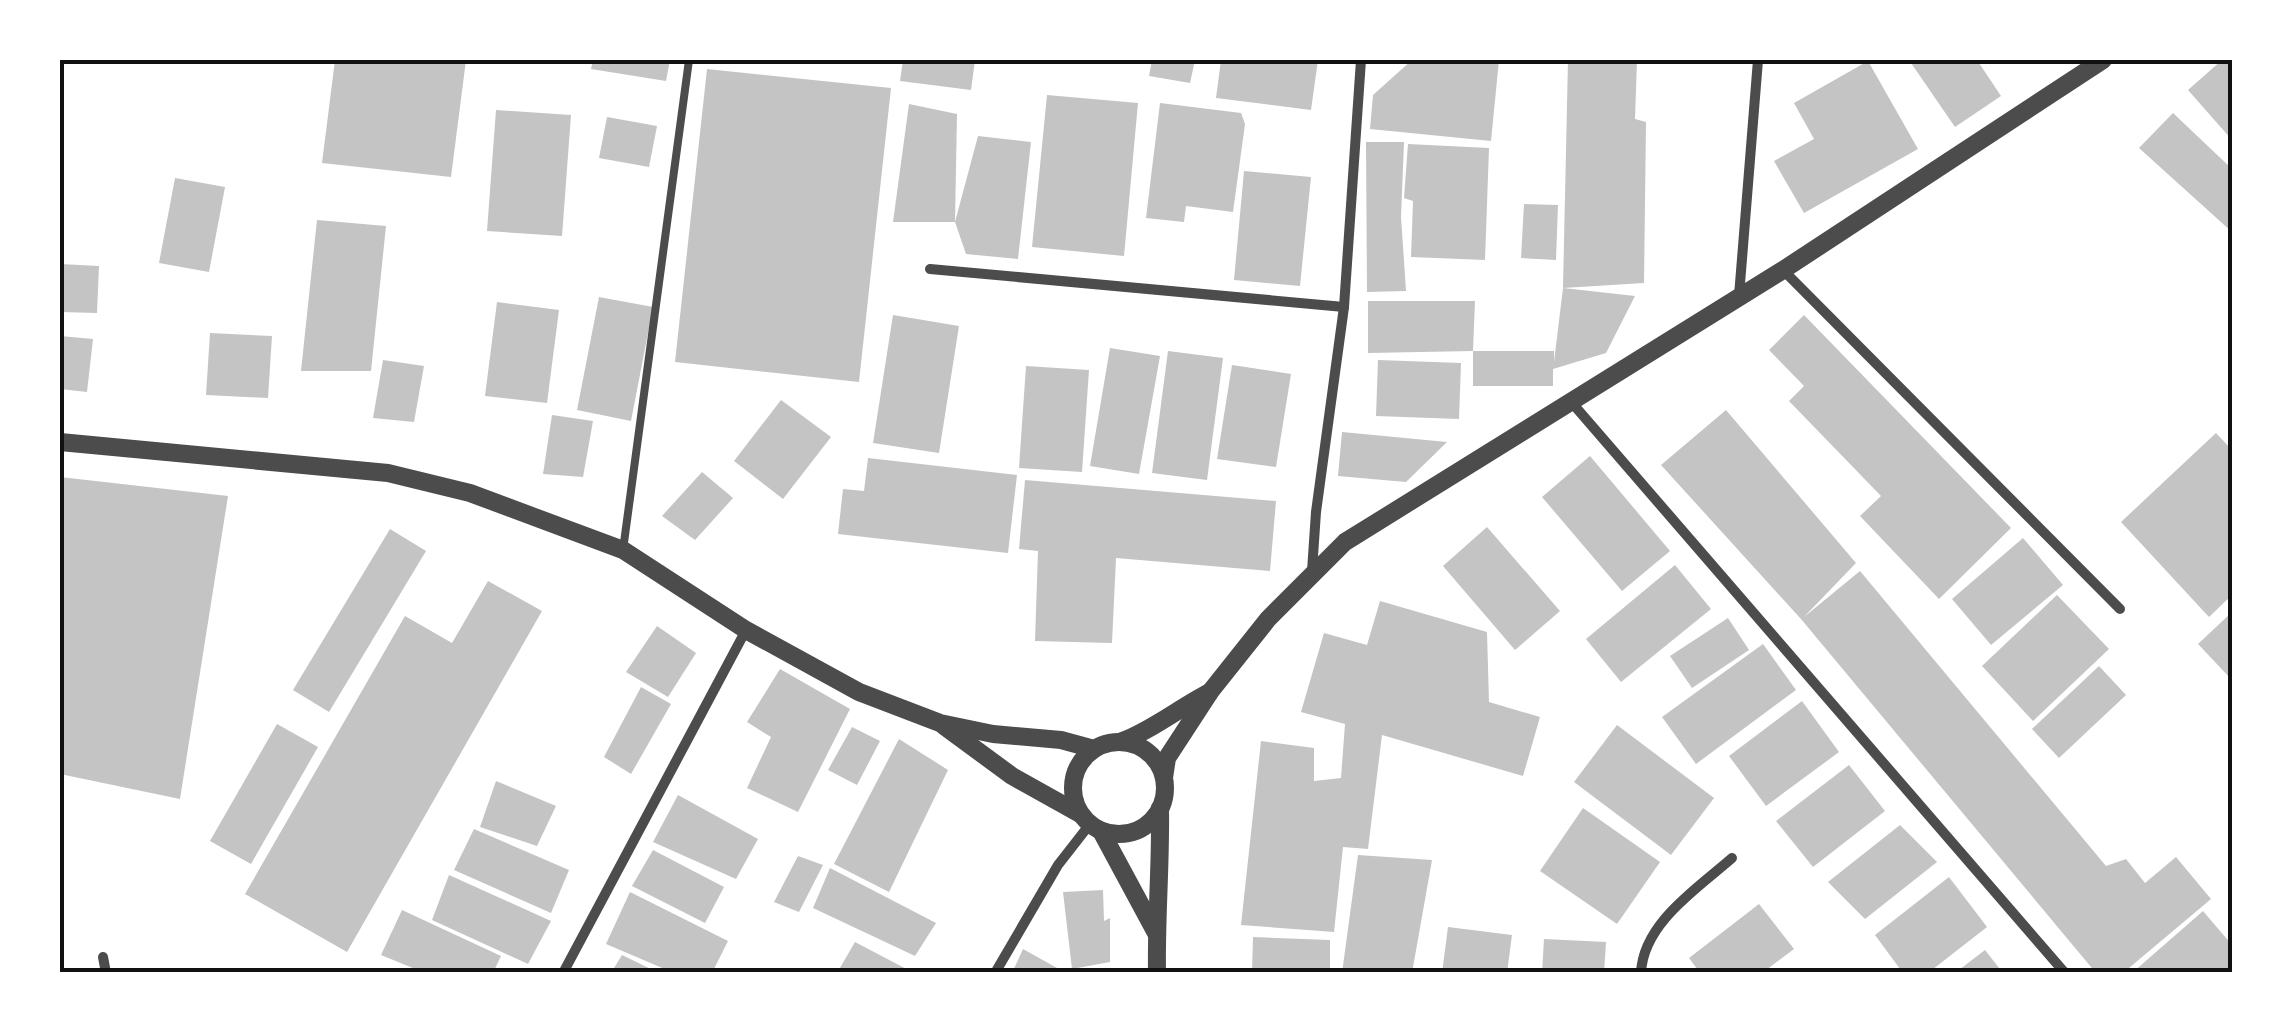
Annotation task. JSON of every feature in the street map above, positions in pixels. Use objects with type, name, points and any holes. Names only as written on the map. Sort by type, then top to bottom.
[{"type":"street","points":[[1312,573],[1316,512],[1344,307],[1361,60]]},
{"type":"street","points":[[1739,296],[1758,60]]},
{"type":"street","points":[[940,723],[1012,776],[1090,823],[1113,834],[1138,830],[1160,808],[1167,758],[1210,692],[1268,619],[1346,542],[1783,270],[2102,60]]},
{"type":"street","points":[[930,270],[1344,307]]},
{"type":"street","points":[[1783,270],[2120,609]]},
{"type":"street","points":[[1572,404],[2064,973]]},
{"type":"street","points":[[60,442],[388,473],[470,493],[623,550],[746,630],[860,692],[940,723],[993,734],[1060,740],[1094,749],[1135,737],[1174,710],[1210,692]]},
{"type":"street","points":[[563,973],[746,630]]},
{"type":"street","points":[[1122,742],[1148,752],[1164,778]]},
{"type":"street","points":[[1094,749],[1076,772],[1073,786],[1090,823],[1156,934]]},
{"type":"street","points":[[1157,973],[1162,873],[1160,808]]},
{"type":"street","points":[[995,973],[1058,865],[1090,823]]},
{"type":"street","points":[[1641,973],[1641,963],[1666,917],[1732,858]]},
{"type":"street","points":[[103,956],[106,973]]},
{"type":"lane","points":[[623,550],[689,60]]},
{"type":"building","points":[[335,60],[466,60],[451,177],[322,163]]},
{"type":"building","points":[[593,60],[670,60],[666,81],[591,69]]},
{"type":"building","points":[[903,60],[975,60],[971,90],[900,81]]},
{"type":"building","points":[[1152,60],[1195,60],[1190,83],[1149,76]]},
{"type":"building","points":[[1221,60],[1318,60],[1311,110],[1216,98]]},
{"type":"building","points":[[1412,60],[1499,60],[1491,141],[1370,129],[1373,95]]},
{"type":"building","points":[[1568,60],[1637,60],[1635,119],[1646,122],[1644,283],[1563,288]]},
{"type":"building","points":[[1909,60],[1977,60],[2001,96],[1955,127]]},
{"type":"building","points":[[2222,60],[2232,60],[2232,140],[2188,90]]},
{"type":"building","points":[[1868,61],[1918,149],[1804,213],[1774,161],[1814,139],[1794,103]]},
{"type":"building","points":[[707,69],[891,88],[859,382],[675,362]]},
{"type":"building","points":[[1047,95],[1138,103],[1124,256],[1032,247]]},
{"type":"building","points":[[1160,103],[1241,113],[1245,124],[1233,212],[1186,206],[1184,222],[1146,218]]},
{"type":"building","points":[[909,104],[957,114],[955,222],[893,222]]},
{"type":"building","points":[[496,110],[571,115],[562,236],[487,231]]},
{"type":"building","points":[[2173,113],[2232,169],[2232,232],[2139,148]]},
{"type":"building","points":[[607,117],[657,126],[649,167],[599,158]]},
{"type":"building","points":[[978,136],[1031,142],[1018,259],[966,254],[955,222]]},
{"type":"building","points":[[1366,142],[1404,142],[1401,217],[1406,291],[1367,292]]},
{"type":"building","points":[[1408,144],[1489,148],[1485,260],[1411,257],[1413,201],[1404,198]]},
{"type":"building","points":[[1244,171],[1311,177],[1300,286],[1234,280]]},
{"type":"building","points":[[175,178],[225,187],[209,272],[159,263]]},
{"type":"building","points":[[1524,204],[1558,205],[1556,260],[1521,258]]},
{"type":"building","points":[[317,220],[386,226],[371,371],[301,371]]},
{"type":"building","points":[[60,264],[99,266],[97,313],[60,312]]},
{"type":"building","points":[[1563,288],[1635,296],[1606,353],[1553,369],[1553,386],[1473,386],[1473,351],[1554,351],[1554,362]]},
{"type":"building","points":[[599,297],[653,307],[631,421],[577,410]]},
{"type":"building","points":[[1368,301],[1475,301],[1473,351],[1368,353]]},
{"type":"building","points":[[497,302],[559,310],[547,403],[485,396]]},
{"type":"building","points":[[893,315],[959,326],[939,453],[873,443]]},
{"type":"building","points":[[1804,315],[2011,528],[1939,599],[1860,516],[1881,496],[1789,401],[1804,386],[1769,350]]},
{"type":"building","points":[[210,333],[272,336],[268,398],[206,395]]},
{"type":"building","points":[[60,336],[93,339],[87,392],[60,389]]},
{"type":"building","points":[[1110,348],[1160,356],[1139,474],[1090,466]]},
{"type":"building","points":[[1168,351],[1223,358],[1207,480],[1152,473]]},
{"type":"building","points":[[383,360],[424,366],[414,422],[373,418]]},
{"type":"building","points":[[1378,360],[1461,363],[1459,419],[1376,416]]},
{"type":"building","points":[[1232,365],[1291,374],[1276,467],[1217,459]]},
{"type":"building","points":[[1026,366],[1089,370],[1082,472],[1019,468]]},
{"type":"building","points":[[781,400],[831,437],[783,499],[734,461]]},
{"type":"building","points":[[1726,410],[1856,563],[1804,617],[1860,571],[2106,866],[2126,859],[2145,883],[2176,857],[2211,899],[2123,973],[2096,973],[1801,619],[1661,465]]},
{"type":"building","points":[[552,415],[593,421],[583,477],[543,474]]},
{"type":"building","points":[[1342,432],[1447,442],[1406,482],[1338,476]]},
{"type":"building","points":[[2216,433],[2232,450],[2232,595],[2209,617],[2121,522]]},
{"type":"building","points":[[1590,456],[1670,551],[1622,591],[1542,497]]},
{"type":"building","points":[[868,458],[1017,475],[1008,553],[838,534],[843,489],[864,491]]},
{"type":"building","points":[[702,472],[733,498],[695,540],[662,516]]},
{"type":"building","points":[[60,477],[228,496],[180,799],[60,774]]},
{"type":"building","points":[[1025,480],[1276,501],[1270,571],[1116,558],[1112,643],[1035,641],[1038,551],[1019,549]]},
{"type":"building","points":[[1487,527],[1560,611],[1515,650],[1443,566]]},
{"type":"building","points":[[390,529],[426,551],[329,712],[293,690]]},
{"type":"building","points":[[2023,538],[2063,585],[1991,645],[1952,599]]},
{"type":"building","points":[[1675,565],[1711,609],[1621,682],[1586,639]]},
{"type":"building","points":[[488,581],[542,611],[347,952],[245,894],[405,616],[452,643]]},
{"type":"building","points":[[2057,595],[2109,649],[2033,721],[1982,666]]},
{"type":"building","points":[[1380,601],[1487,632],[1489,702],[1540,717],[1523,776],[1382,735],[1368,849],[1343,847],[1334,932],[1241,925],[1261,741],[1314,748],[1314,781],[1341,778],[1345,724],[1301,712],[1324,633],[1367,645]]},
{"type":"building","points":[[2232,612],[2232,680],[2198,644]]},
{"type":"building","points":[[1728,618],[1749,650],[1692,688],[1670,656]]},
{"type":"building","points":[[657,626],[696,653],[668,697],[626,672]]},
{"type":"building","points":[[1763,644],[1796,690],[1696,764],[1662,717]]},
{"type":"building","points":[[2099,666],[2126,695],[2059,758],[2032,729]]},
{"type":"building","points":[[780,669],[850,709],[798,812],[747,788],[771,737],[747,722]]},
{"type":"building","points":[[641,687],[671,704],[631,774],[604,757]]},
{"type":"building","points":[[1802,701],[1839,752],[1766,806],[1729,756]]},
{"type":"building","points":[[277,724],[318,747],[251,864],[210,841]]},
{"type":"building","points":[[1617,725],[1714,798],[1671,855],[1574,782]]},
{"type":"building","points":[[852,727],[880,741],[857,785],[828,770]]},
{"type":"building","points":[[899,739],[948,770],[889,892],[834,864]]},
{"type":"building","points":[[1849,765],[1885,811],[1813,867],[1776,821]]},
{"type":"building","points":[[496,781],[556,806],[537,846],[480,827]]},
{"type":"building","points":[[678,795],[758,839],[736,879],[653,842]]},
{"type":"building","points":[[1583,808],[1660,862],[1617,924],[1540,871]]},
{"type":"building","points":[[1900,825],[1937,862],[1865,919],[1828,882]]},
{"type":"building","points":[[474,829],[569,870],[551,913],[454,870]]},
{"type":"building","points":[[653,850],[724,887],[705,923],[632,886]]},
{"type":"building","points":[[1358,855],[1432,860],[1412,973],[1342,973]]},
{"type":"building","points":[[798,856],[823,865],[799,912],[774,902]]},
{"type":"building","points":[[830,868],[936,923],[915,956],[813,908]]},
{"type":"building","points":[[449,875],[551,921],[528,964],[432,920]]},
{"type":"building","points":[[1949,877],[1987,927],[1928,973],[1903,973],[1875,935]]},
{"type":"building","points":[[1103,890],[1104,921],[1110,918],[1110,962],[1072,969],[1063,892]]},
{"type":"building","points":[[630,892],[728,941],[712,973],[674,973],[606,944]]},
{"type":"building","points":[[1759,904],[1794,949],[1762,973],[1700,973],[1689,958]]},
{"type":"building","points":[[402,910],[501,956],[493,973],[425,973],[381,955]]},
{"type":"building","points":[[2203,911],[2232,945],[2232,973],[2132,973]]},
{"type":"building","points":[[1448,927],[1512,935],[1507,973],[1442,973]]},
{"type":"building","points":[[1253,937],[1330,940],[1330,973],[1252,973]]},
{"type":"building","points":[[1544,939],[1606,942],[1604,973],[1542,973]]},
{"type":"building","points":[[855,942],[914,973],[837,973]]},
{"type":"building","points":[[1023,949],[1066,973],[1012,973]]},
{"type":"building","points":[[1985,950],[2003,973],[1955,973]]},
{"type":"building","points":[[622,955],[659,973],[611,973]]}]
